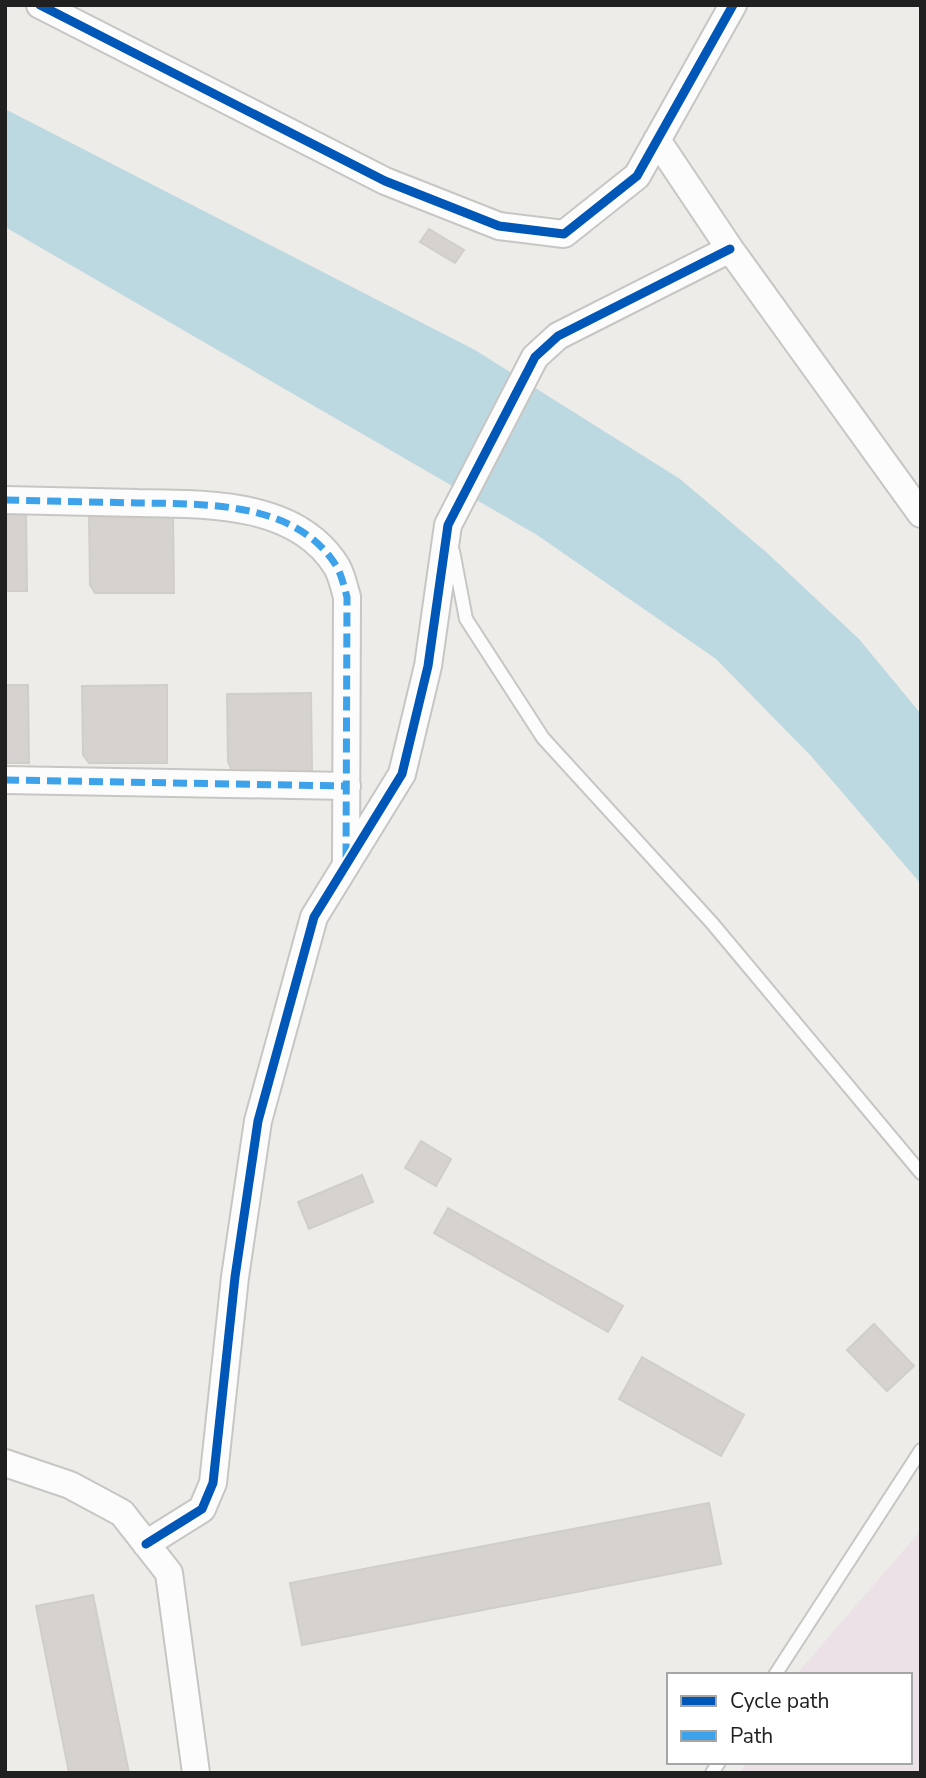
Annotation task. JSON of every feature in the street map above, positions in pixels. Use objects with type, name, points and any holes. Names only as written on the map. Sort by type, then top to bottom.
[{"type":"street","points":[[40,5],[386,181],[499,226],[564,234],[636,176],[733,5]]},
{"type":"street","points":[[657,140],[730,249],[921,514]]},
{"type":"street","points":[[146,1544],[202,1509],[213,1483],[235,1277],[258,1121],[314,917],[402,774],[428,666],[448,526],[535,356],[558,336],[730,249]]},
{"type":"street","points":[[5,500],[216,504],[257,512],[302,532],[324,550],[338,568],[347,597],[346,864]]},
{"type":"street","points":[[5,780],[346,786]]},
{"type":"street","points":[[5,1463],[71,1485],[122,1513],[169,1573],[196,1773]]},
{"type":"lane","points":[[448,526],[466,619],[543,738],[712,923],[921,1173]]},
{"type":"lane","points":[[776,1673],[921,1450]]},
{"type":"shaded area","points":[[921,1530],[921,1773],[740,1773],[745,1764],[912,1764],[912,1673],[798,1673]]},
{"type":"water","points":[[5,109],[475,350],[680,479],[765,551],[859,639],[921,714],[921,884],[811,756],[716,659],[537,535],[5,227]]},
{"type":"building","points":[[429,229],[464,250],[455,263],[420,242]]},
{"type":"building","points":[[5,513],[26,513],[27,591],[5,591]]},
{"type":"building","points":[[173,515],[174,593],[95,593],[90,585],[89,516]]},
{"type":"building","points":[[5,685],[28,685],[29,763],[5,763]]},
{"type":"building","points":[[167,685],[167,763],[89,763],[83,755],[82,686]]},
{"type":"building","points":[[311,693],[312,771],[233,772],[228,762],[227,694]]},
{"type":"building","points":[[421,1141],[451,1159],[436,1186],[405,1168]]},
{"type":"building","points":[[362,1175],[373,1202],[309,1229],[298,1202]]},
{"type":"building","points":[[448,1208],[623,1306],[608,1332],[434,1233]]},
{"type":"building","points":[[874,1324],[914,1366],[887,1391],[847,1350]]},
{"type":"building","points":[[642,1357],[744,1415],[721,1456],[619,1399]]},
{"type":"building","points":[[709,1503],[721,1564],[302,1645],[290,1583]]},
{"type":"building","points":[[93,1595],[129,1773],[69,1773],[36,1606]]},
{"type":"marked path","points":[[5,500],[220,506],[274,518],[298,529],[320,545],[337,567],[347,597],[346,861]]},
{"type":"marked path","points":[[5,780],[347,786]]},
{"type":"cycle path","points":[[40,5],[385,181],[499,226],[564,234],[637,176],[733,5]]},
{"type":"cycle path","points":[[146,1544],[202,1509],[213,1483],[235,1277],[258,1121],[314,917],[402,774],[428,666],[448,525],[535,357],[558,336],[730,249]]}]
